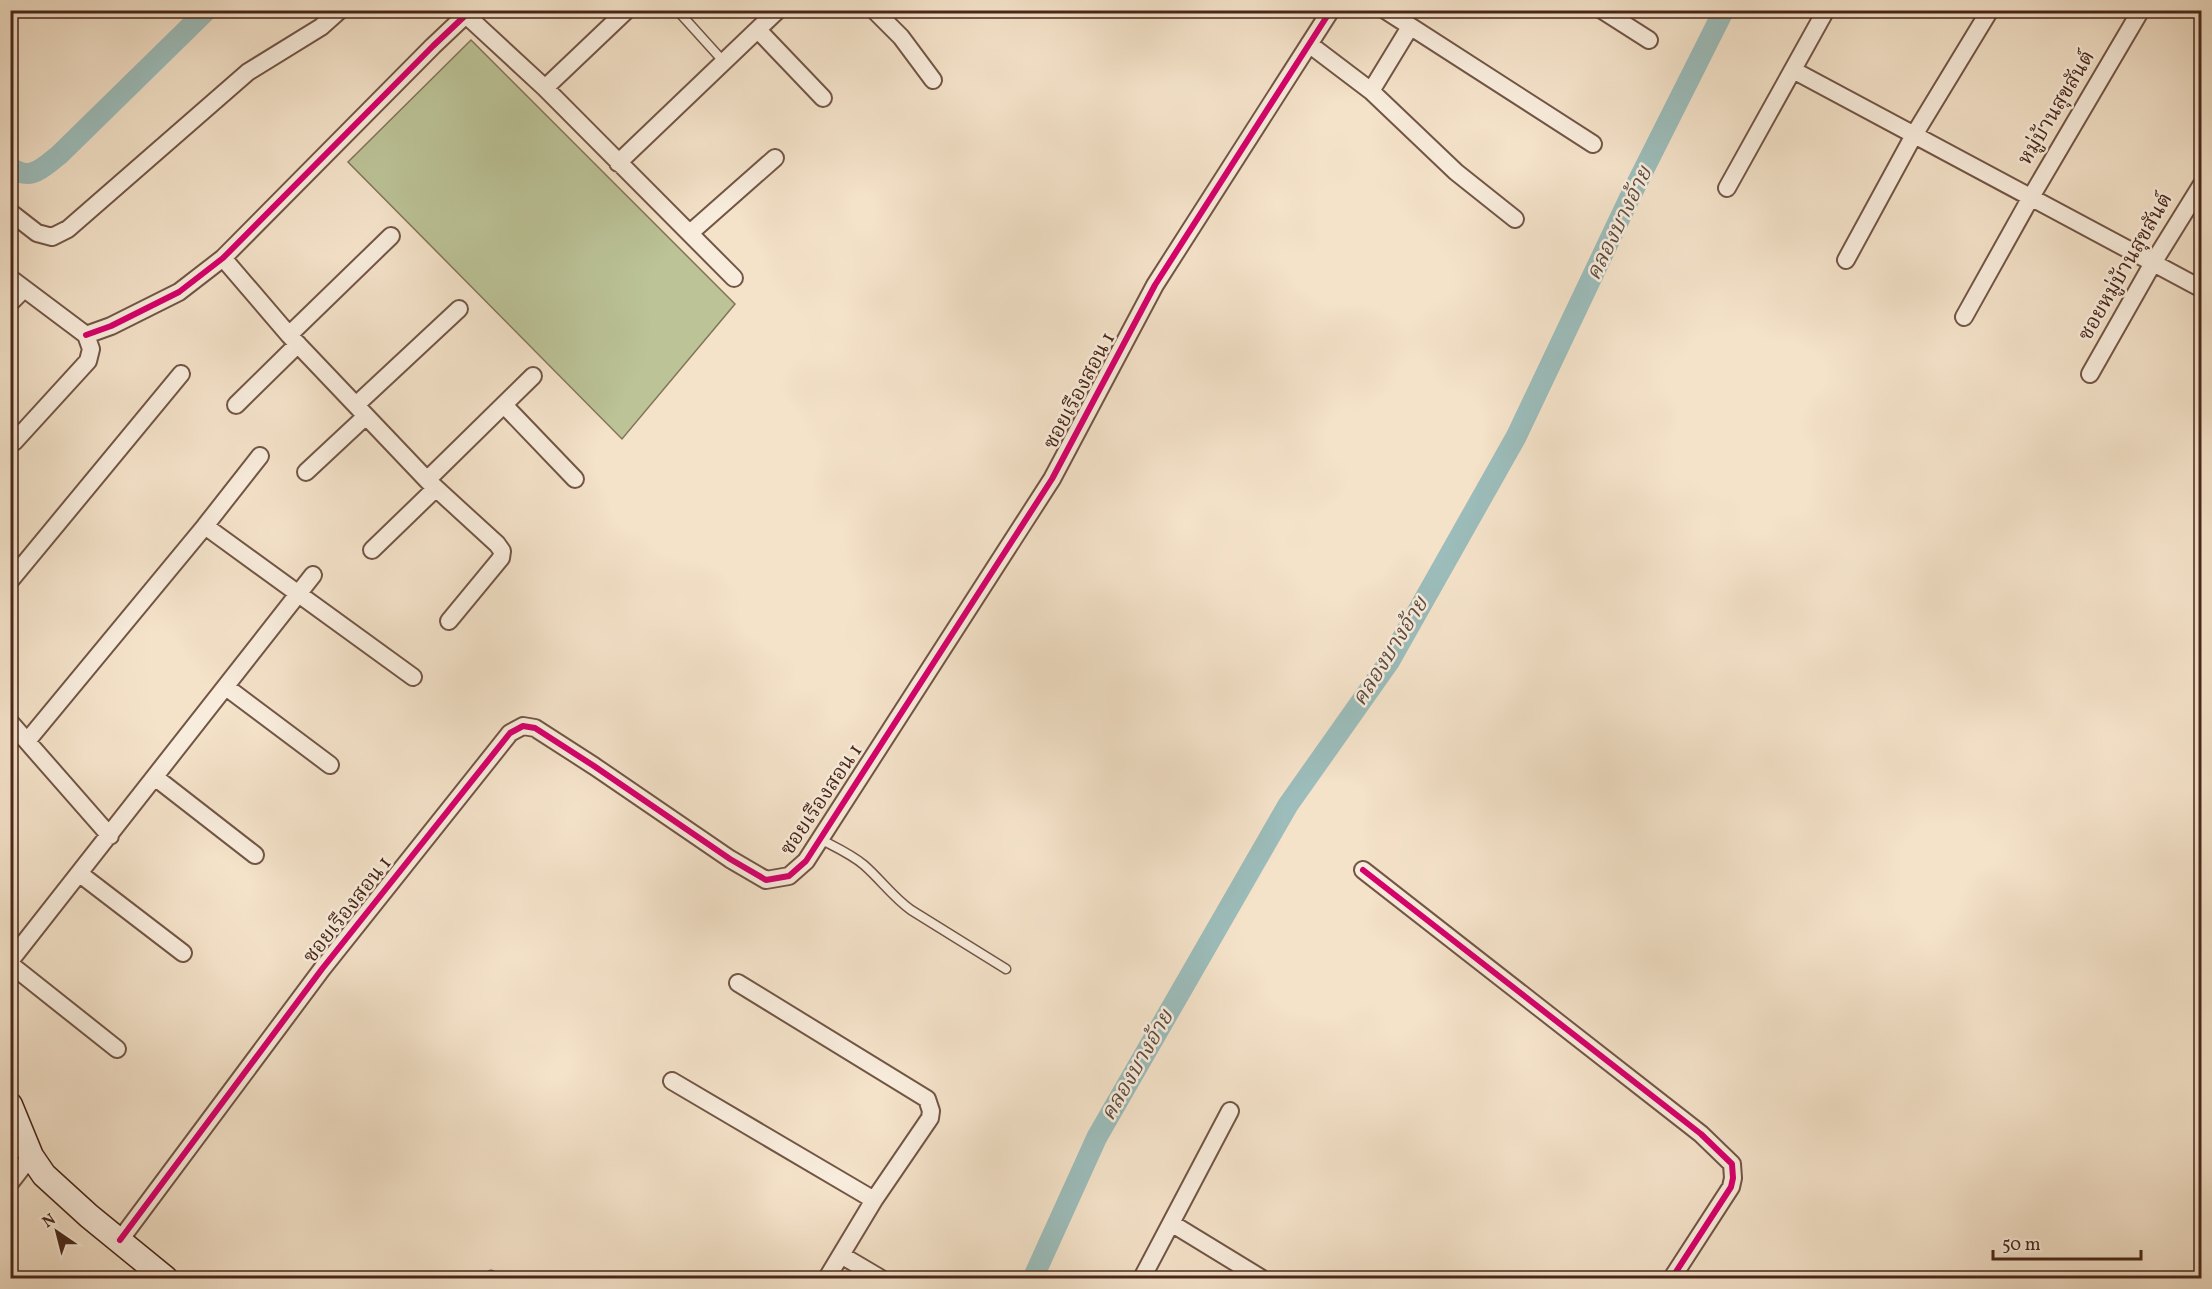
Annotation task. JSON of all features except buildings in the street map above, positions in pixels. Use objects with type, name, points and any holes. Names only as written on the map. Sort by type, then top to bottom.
[{"type":"street","points":[[10,212],[37,233],[52,237],[68,229],[248,72],[321,27],[340,10]]},
{"type":"street","points":[[545,88],[627,10]]},
{"type":"street","points":[[618,163],[778,10]]},
{"type":"street","points":[[874,10],[901,37],[933,80]]},
{"type":"street","name":"ซอยเรืองสอน 1","points":[[120,1240],[322,969],[510,733],[523,726],[535,728],[730,859],[766,880],[789,876],[806,861],[1052,479],[1155,285],[1331,10]]},
{"type":"street","points":[[1385,10],[1593,144]]},
{"type":"street","points":[[1602,10],[1649,40]]},
{"type":"street","points":[[1727,188],[1826,10]]},
{"type":"street","points":[[1846,260],[1914,135],[1990,10]]},
{"type":"street","name":"หมู่บ้านสุขสันต์","points":[[1964,317],[2031,197],[2141,10]]},
{"type":"street","points":[[86,335],[111,326],[179,292],[223,258],[469,13],[734,278]]},
{"type":"street","points":[[1371,91],[1410,27]]},
{"type":"street","points":[[758,30],[823,98]]},
{"type":"street","points":[[1309,44],[1371,91],[1456,172],[1515,219]]},
{"type":"street","name":"หมู่บ้านสุขสันต์","points":[[1793,70],[2202,289]]},
{"type":"street","points":[[690,233],[775,158]]},
{"type":"street","name":"ซอยหมู่บ้านสุขสันต์","points":[[2090,374],[2153,263],[2202,184]]},
{"type":"street","points":[[236,405],[294,339],[391,236]]},
{"type":"street","points":[[223,258],[294,339],[431,484],[502,551],[501,558],[449,621]]},
{"type":"street","points":[[10,303],[17,283],[86,335],[91,349],[88,361],[14,442]]},
{"type":"street","points":[[306,472],[361,410],[459,309]]},
{"type":"street","points":[[10,581],[181,374]]},
{"type":"street","points":[[372,550],[533,376]]},
{"type":"street","points":[[504,405],[575,479]]},
{"type":"street","points":[[28,740],[260,456]]},
{"type":"street","points":[[205,526],[413,677]]},
{"type":"street","points":[[117,1049],[10,962],[314,575]]},
{"type":"street","points":[[226,687],[330,765]]},
{"type":"street","points":[[10,722],[110,836]]},
{"type":"street","points":[[156,778],[255,855]]},
{"type":"street","points":[[1363,870],[1701,1134],[1732,1164],[1731,1187],[1672,1278]]},
{"type":"street","points":[[80,874],[183,953]]},
{"type":"street","points":[[738,983],[927,1100],[931,1111],[930,1118],[874,1200],[827,1278]]},
{"type":"street","points":[[672,1081],[874,1200]]},
{"type":"street","points":[[10,1105],[32,1156],[44,1175],[89,1216],[165,1278]]},
{"type":"street","points":[[1142,1278],[1230,1111]]},
{"type":"street","points":[[10,1183],[32,1156]]},
{"type":"street","points":[[1172,1223],[1261,1278]]},
{"type":"street","points":[[841,1255],[880,1278]]},
{"type":"lane","points":[[677,10],[724,62]]},
{"type":"lane","points":[[820,839],[864,865],[898,901],[1005,969]]},
{"type":"green space","points":[[471,40],[735,304],[622,439],[348,162]]},
{"type":"waterway","points":[[10,167],[24,173],[36,172],[59,155],[207,10]]},
{"type":"waterway","name":"คลองบางอ้าย","points":[[1033,1278],[1097,1137],[1288,805],[1389,662],[1516,437],[1629,199],[1724,10]]},
{"type":"cycle path","points":[[86,335],[111,326],[179,292],[223,258],[471,10]]},
{"type":"cycle path","points":[[120,1240],[322,969],[510,733],[523,726],[535,728],[730,859],[766,880],[789,876],[806,861],[1052,479],[1155,285],[1331,10]]},
{"type":"cycle path","points":[[1363,870],[1701,1134],[1732,1164],[1731,1187],[1672,1278]]}]
